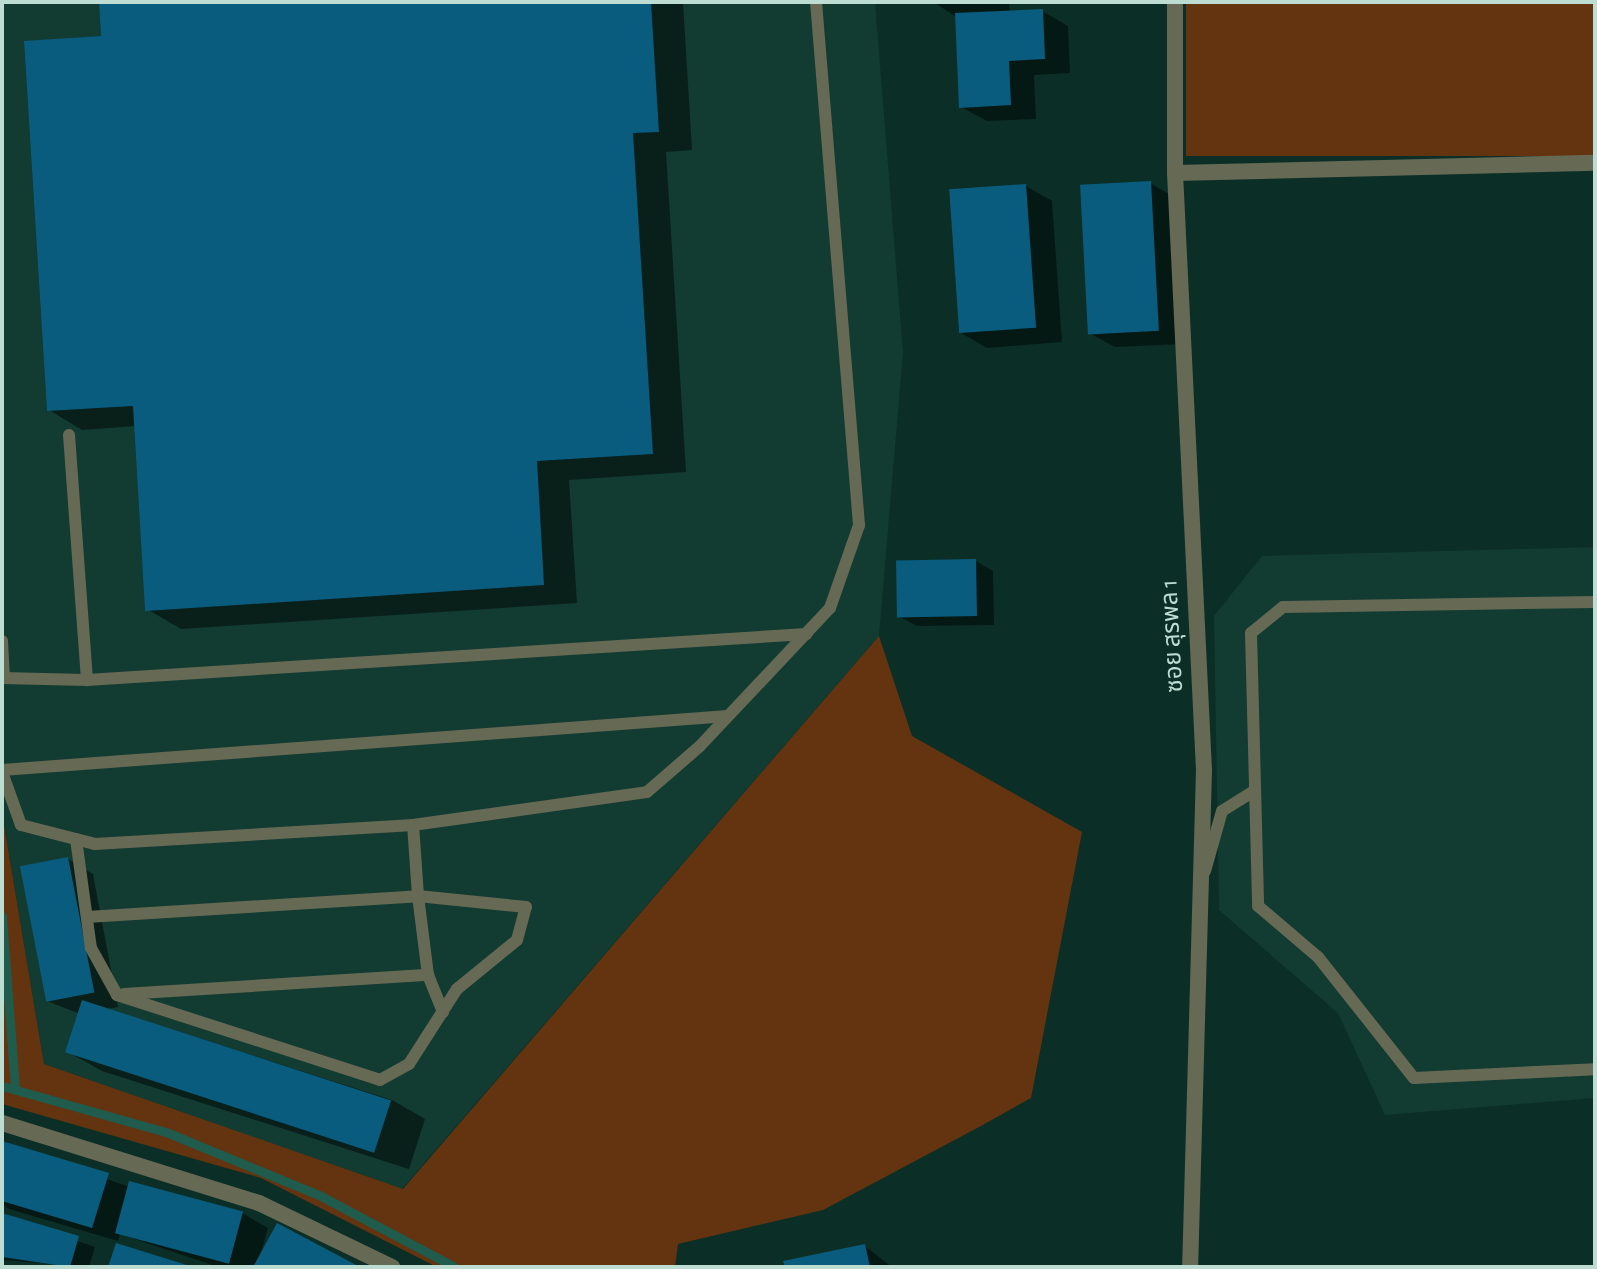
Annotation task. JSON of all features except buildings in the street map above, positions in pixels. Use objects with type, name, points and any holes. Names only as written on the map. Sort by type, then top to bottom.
[{"type":"street","name":"ซอย สุรพล 1","points":[[1175,2],[1175,173],[1204,770],[1190,1267]]},
{"type":"street","points":[[1175,173],[1595,163]]},
{"type":"street","points":[[2,1123],[259,1203],[392,1267]]},
{"type":"lane","points":[[728,716],[2,771],[21,825],[95,844],[413,825],[647,792],[728,716],[830,608],[859,525],[816,2]]},
{"type":"lane","points":[[69,435],[87,680]]},
{"type":"lane","points":[[1595,602],[1283,607],[1251,633],[1258,906],[1318,957],[1414,1078],[1595,1069]]},
{"type":"lane","points":[[2,641],[3,678],[87,680],[807,634]]},
{"type":"lane","points":[[1199,893],[1222,811],[1255,790]]},
{"type":"lane","points":[[413,825],[428,975],[443,1012]]},
{"type":"lane","points":[[76,839],[91,948],[117,995],[380,1080],[409,1064],[457,989],[517,940],[526,907],[418,896],[87,917]]},
{"type":"lane","points":[[117,995],[428,975]]},
{"type":"shaded area","points":[[2,2],[99,2],[101,36],[24,42],[47,411],[133,406],[145,610],[537,461],[653,454],[633,133],[659,131],[651,2],[875,2],[903,352],[879,636],[402,1189],[44,1064],[2,813]]},
{"type":"shaded area","points":[[1186,2],[1595,2],[1595,156],[1186,156]]},
{"type":"shaded area","points":[[1595,547],[1595,1098],[1385,1115],[1338,1013],[1219,910],[1214,616],[1262,556]]},
{"type":"shaded area","points":[[879,636],[912,736],[1082,832],[1031,1098],[979,1127],[823,1210],[678,1244],[675,1267],[437,1267],[261,1178],[2,1104],[2,813],[44,1064],[403,1189]]},
{"type":"waterway","points":[[2,916],[15,1088]]},
{"type":"waterway","points":[[2,1086],[166,1132],[319,1195],[453,1266]]}]
